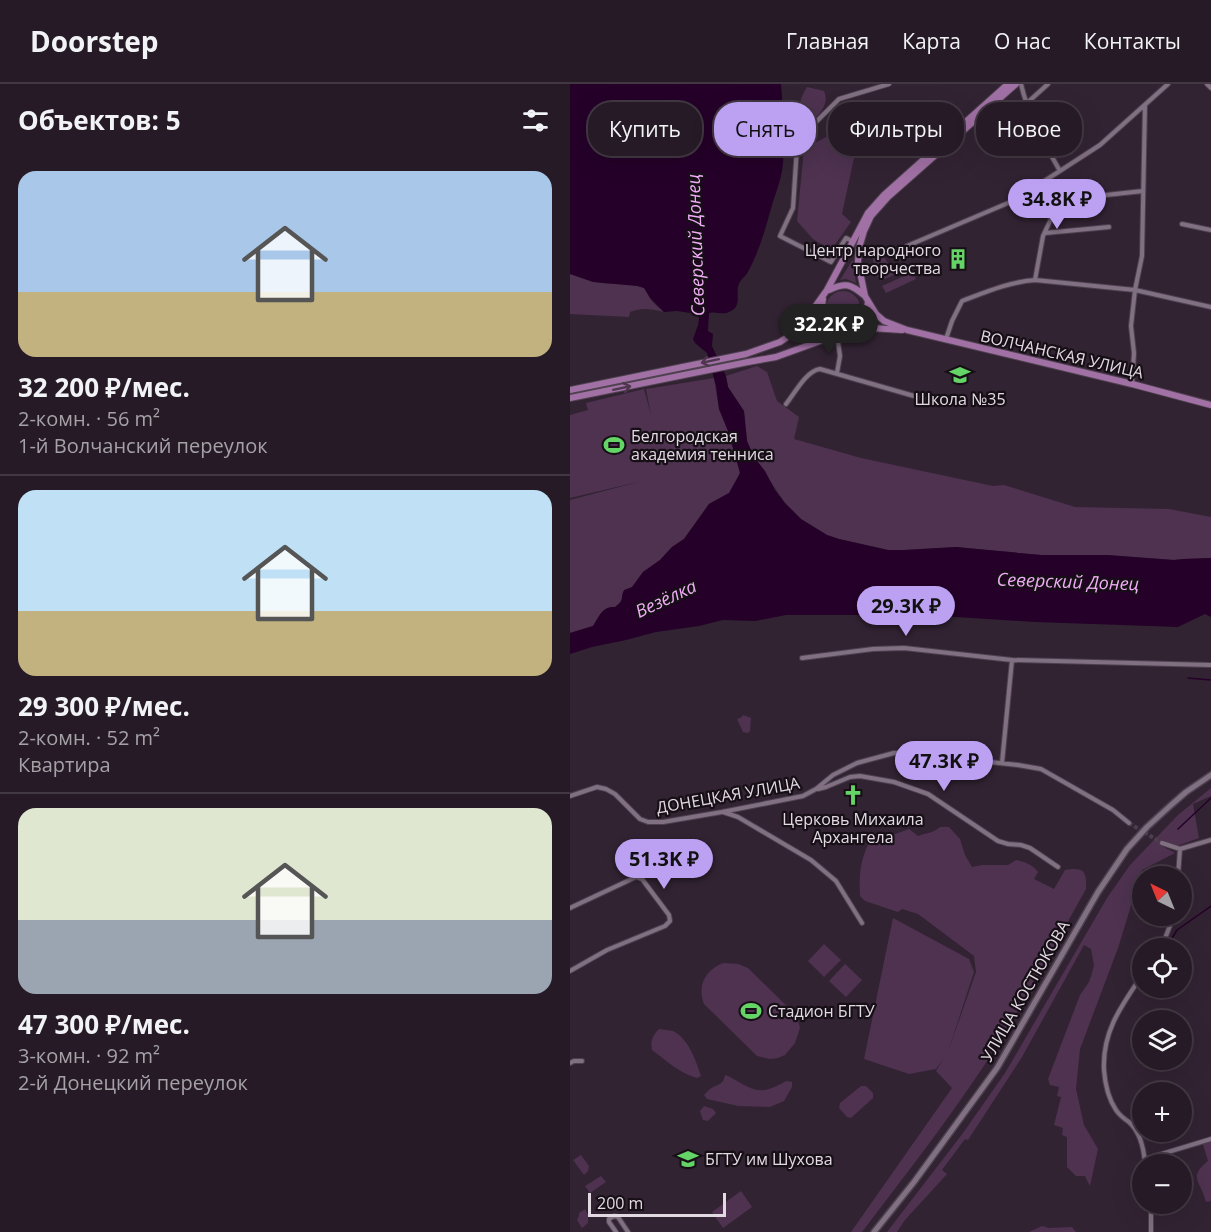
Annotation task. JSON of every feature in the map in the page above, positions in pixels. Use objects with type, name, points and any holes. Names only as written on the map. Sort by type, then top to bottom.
[{"type":"main road","points":[[570,390],[746,354],[774,345],[786,338],[804,322],[826,293],[868,213],[884,195],[1008,84]]},
{"type":"main road","points":[[907,330],[884,321],[876,314],[867,299],[858,262],[864,231],[871,216],[888,197],[1016,84]]},
{"type":"main road","points":[[837,335],[823,317],[821,308],[826,293],[843,284],[849,285],[867,299]]},
{"type":"main road","points":[[570,398],[776,357],[853,328],[865,318],[867,299]]},
{"type":"main road","points":[[829,324],[839,329],[907,330]]},
{"type":"main road","name":"ВОЛЧАНСКАЯ УЛИЦА","points":[[907,330],[1211,405]]},
{"type":"main road","name":"УЛИЦА КОСТЮКОВА","points":[[874,1232],[914,1182],[997,1068],[1098,892],[1127,849],[1170,806],[1211,775]]},
{"type":"street","points":[[853,242],[846,237],[831,262],[780,236],[793,208],[797,147],[800,139],[839,99],[889,84]]},
{"type":"street","points":[[1021,84],[1027,102]]},
{"type":"street","points":[[1028,102],[1048,84]]},
{"type":"street","points":[[907,246],[1015,200],[1100,145],[1168,84]]},
{"type":"street","points":[[1207,84],[1211,88]]},
{"type":"street","points":[[1132,384],[1134,353],[1131,326],[1142,256],[1145,105]]},
{"type":"street","points":[[1051,156],[1060,171]]},
{"type":"street","points":[[1034,188],[1051,219],[1044,234],[1035,280]]},
{"type":"street","points":[[1106,195],[1143,190]]},
{"type":"street","points":[[1182,224],[1211,230]]},
{"type":"street","points":[[1044,234],[1109,227]]},
{"type":"street","points":[[946,340],[951,321],[962,301],[995,288],[1022,281],[1035,280],[1135,290],[1211,307]]},
{"type":"street","points":[[837,335],[840,356],[837,373]]},
{"type":"street","points":[[786,404],[808,375],[820,369],[928,400]]},
{"type":"street","points":[[802,658],[873,649],[904,648],[1012,660],[1211,665]]},
{"type":"street","points":[[1002,763],[1012,660]]},
{"type":"street","name":"ДОНЕЦКАЯ УЛИЦА","points":[[570,796],[597,787],[606,789],[615,794],[640,819],[648,822],[663,822],[803,796],[845,768],[894,753],[1041,769],[1113,810],[1129,823]]},
{"type":"street","points":[[816,789],[850,777],[860,776],[894,782],[928,794],[998,841],[1021,844],[1058,867]]},
{"type":"street","points":[[722,812],[738,817],[811,860],[836,881],[862,923]]},
{"type":"street","points":[[1162,843],[1180,849],[1211,840]]},
{"type":"street","points":[[1179,866],[1180,849]]},
{"type":"street","points":[[570,908],[636,877],[642,879],[669,915],[670,921],[657,929],[607,950],[570,971]]},
{"type":"street","points":[[1132,991],[1116,1015],[1108,1035],[1104,1056],[1105,1081],[1111,1102],[1122,1118],[1137,1131],[1144,1154]]},
{"type":"street","points":[[570,1063],[582,1061]]},
{"type":"street","points":[[1166,1154],[1211,1139]]},
{"type":"street","points":[[1151,1214],[1151,1232]]},
{"type":"street","points":[[616,1232],[609,1222],[609,1219],[614,1216],[618,1217],[628,1232]]},
{"type":"shaded area","points":[[807,87],[824,91],[826,97],[824,107],[816,117],[816,102],[801,102]]},
{"type":"shaded area","points":[[828,137],[828,156],[854,156],[842,214],[851,222],[831,250],[813,239],[797,221],[803,156],[816,156],[816,142]]},
{"type":"shaded area","points":[[872,247],[879,247],[894,275],[880,281],[874,271]]},
{"type":"shaded area","points":[[853,259],[856,283],[846,279],[840,280]]},
{"type":"shaded area","points":[[913,272],[916,279],[886,293],[882,286]]},
{"type":"shaded area","points":[[570,274],[607,284],[631,284],[641,287],[664,312],[639,309],[630,312],[629,317],[570,314]]},
{"type":"shaded area","points":[[843,291],[855,296],[860,308],[855,320],[843,325],[831,320],[826,308],[831,296]]},
{"type":"shaded area","points":[[817,316],[819,324],[828,332],[797,338],[808,328]]},
{"type":"shaded area","points":[[757,366],[767,372],[777,401],[799,417],[794,439],[861,458],[993,486],[1004,485],[1075,507],[1169,509],[1211,517],[1211,558],[1174,560],[1107,555],[1041,555],[956,547],[888,550],[827,535],[801,519],[785,503],[754,457],[747,441],[744,411],[728,387],[726,376]]},
{"type":"shaded area","points":[[714,378],[719,409],[740,471],[738,479],[729,493],[709,504],[684,539],[643,572],[623,596],[621,602],[615,607],[604,610],[593,626],[570,633],[570,500],[642,481],[570,498],[570,415],[588,410],[586,403],[644,389],[651,415],[646,389]]},
{"type":"shaded area","points":[[743,715],[751,718],[748,733],[743,732],[737,719]]},
{"type":"shaded area","points":[[1211,788],[1211,796],[1193,804],[1199,838],[1177,846],[1162,840],[1160,845],[1175,853],[1150,866],[1132,866],[1132,902],[1118,948],[1080,1049],[1076,1089],[1084,1125],[1098,1149],[1090,1186],[1085,1176],[1076,1176],[1067,1167],[1067,1137],[1062,1135],[1063,1128],[1054,1125],[1061,1097],[1057,1096],[1059,1087],[1050,1085],[1048,1079],[1080,995],[1092,973],[1094,965],[1091,949],[1084,945],[1022,1057],[968,1140],[965,1139],[942,1170],[947,1174],[897,1232],[887,1232],[963,1133],[1005,1073],[1107,898],[1130,865],[1178,815]]},
{"type":"shaded area","points":[[940,827],[949,827],[960,839],[972,867],[1008,865],[1016,860],[1031,865],[1038,872],[1034,879],[1054,889],[1065,870],[1076,869],[1085,874],[1086,889],[998,1044],[966,1092],[862,1232],[851,1232],[952,1088],[936,1071],[943,1059],[936,1069],[909,1074],[864,1059],[893,918],[969,959],[974,972],[948,1052],[976,972],[974,956],[918,914],[902,909],[898,912],[865,901],[860,896],[862,862],[869,843],[881,842],[909,829],[918,836]]},
{"type":"shaded area","points":[[824,944],[841,960],[824,977],[808,961]]},
{"type":"shaded area","name":"Стадион БГТУ","points":[[723,963],[738,964],[748,968],[792,1011],[800,1028],[795,1043],[785,1055],[770,1059],[757,1056],[704,1004],[701,991],[704,979],[711,970]]},
{"type":"shaded area","points":[[845,964],[862,980],[846,997],[829,981]]},
{"type":"shaded area","points":[[659,1029],[673,1031],[683,1039],[691,1051],[701,1076],[697,1078],[684,1073],[652,1050],[652,1038]]},
{"type":"shaded area","points":[[725,1075],[757,1090],[769,1089],[786,1081],[792,1082],[792,1087],[784,1101],[770,1107],[738,1106],[707,1099],[704,1095],[721,1083]]},
{"type":"shaded area","points":[[861,1086],[866,1086],[873,1093],[873,1098],[851,1118],[847,1117],[839,1108],[840,1103]]},
{"type":"shaded area","points":[[704,1106],[713,1109],[716,1113],[708,1121],[703,1120],[700,1111]]},
{"type":"shaded area","points":[[1211,1142],[1211,1201],[1206,1202],[1197,1176],[1208,1161],[1203,1144]]},
{"type":"shaded area","points":[[581,1155],[589,1166],[584,1175],[573,1160]]},
{"type":"shaded area","points":[[601,1176],[606,1182],[590,1193],[585,1186]]},
{"type":"shaded area","points":[[741,1191],[752,1207],[723,1228],[712,1212]]},
{"type":"shaded area","points":[[585,1209],[588,1223],[582,1228],[577,1220],[579,1213]]},
{"type":"shaded area","points":[[1042,1226],[1072,1227],[1076,1232],[1029,1232]]},
{"type":"water","points":[[570,84],[781,84],[782,102],[714,102],[714,156],[783,156],[779,183],[762,238],[748,272],[738,286],[737,305],[728,312],[709,313],[708,331],[713,334],[712,346],[726,376],[728,387],[744,411],[747,441],[754,457],[785,503],[801,519],[827,535],[888,550],[956,547],[1041,555],[1107,555],[1174,560],[1211,558],[1211,617],[1205,614],[1178,627],[925,615],[786,615],[755,621],[723,620],[656,632],[570,654],[570,633],[593,626],[604,610],[618,605],[624,590],[632,587],[643,572],[684,539],[709,504],[729,493],[740,473],[719,409],[716,386],[707,353],[693,339],[698,325],[697,314],[664,312],[644,288],[593,282],[570,274]]},
{"type":"waterway","points":[[1188,678],[1211,680]]},
{"type":"waterway","points":[[1178,829],[1211,798]]},
{"type":"waterway","points":[[1172,938],[1177,930],[1211,906]]},
{"type":"tunnel","points":[[1129,823],[1162,843]]},
{"type":"place","name":"Центр народного творчества","points":[[958,259]]},
{"type":"place","name":"Школа №35","points":[[960,375]]},
{"type":"place","name":"Белгородская академия тенниса","points":[[614,445]]},
{"type":"place","name":"Церковь Михаила Архангела","points":[[853,795]]},
{"type":"place","name":"Стадион БГТУ","points":[[751,1011]]},
{"type":"place","name":"БГТУ им Шухова","points":[[688,1159]]},
{"type":"water label","name":"Северский Донец","points":[[696,245]]},
{"type":"water label","name":"Северский Донец","points":[[1068,582]]},
{"type":"water label","name":"Везёлка","points":[[666,599]]}]
